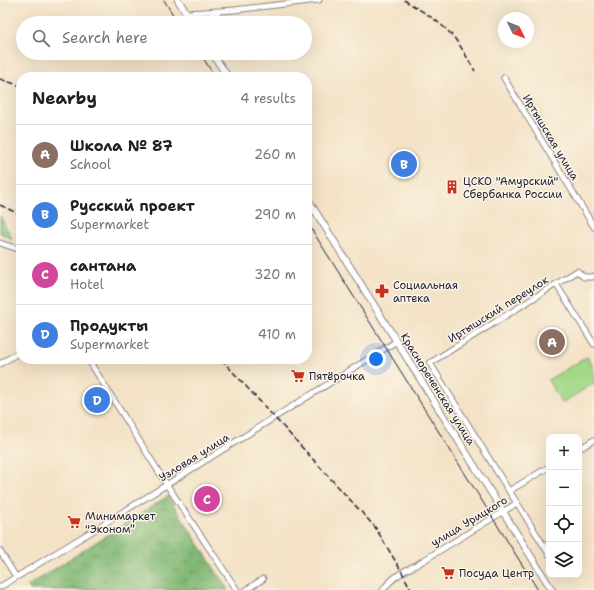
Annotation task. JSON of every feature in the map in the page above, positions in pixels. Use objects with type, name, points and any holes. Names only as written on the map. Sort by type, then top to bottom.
[{"type":"main road","points":[[178,0],[189,16]]},
{"type":"main road","points":[[217,60],[225,72]]},
{"type":"main road","name":"Краснореченская улица","points":[[312,206],[552,590]]},
{"type":"street","points":[[187,13],[221,11],[319,0]]},
{"type":"street","points":[[212,16],[221,11]]},
{"type":"street","name":"Иртышская улица","points":[[504,78],[594,227]]},
{"type":"street","points":[[0,243],[16,250]]},
{"type":"street","name":"Иртышский переулок","points":[[509,491],[430,363],[577,271],[584,277],[594,276]]},
{"type":"street","points":[[556,284],[594,344]]},
{"type":"street","name":"Узловая улица","points":[[0,587],[167,485],[397,341]]},
{"type":"street","points":[[0,364],[16,354]]},
{"type":"street","points":[[91,364],[167,485],[236,590]]},
{"type":"street","points":[[582,447],[594,440]]},
{"type":"street","name":"улица Урицкого","points":[[384,590],[388,584],[402,572],[416,565],[517,503],[509,491],[546,469]]},
{"type":"street","points":[[517,503],[546,549]]},
{"type":"street","points":[[0,552],[16,577]]},
{"type":"street","points":[[246,590],[263,579]]},
{"type":"green space","points":[[0,216],[12,238],[12,239],[0,233]]},
{"type":"green space","points":[[587,357],[594,369],[594,383],[562,403],[548,380]]},
{"type":"green space","points":[[168,496],[228,590],[30,590],[28,586]]},
{"type":"tram line","points":[[164,0],[174,16]]},
{"type":"tram line","points":[[204,60],[212,72]]},
{"type":"tram line","points":[[312,230],[538,590]]},
{"type":"railway","points":[[404,0],[444,27],[453,36],[475,71]]},
{"type":"railway","points":[[0,79],[16,84]]},
{"type":"railway","points":[[0,205],[16,213]]},
{"type":"railway","points":[[226,364],[375,527],[411,590]]},
{"type":"place","name":"Русский проект","points":[[404,164]]},
{"type":"place","name":"ЦСКО \"Амурский\" Сбербанка России","points":[[452,187]]},
{"type":"place","name":"Социальная аптека","points":[[382,291]]},
{"type":"place","name":"Школа № 87","points":[[552,342]]},
{"type":"place","name":"Пятёрочка","points":[[298,376]]},
{"type":"place","name":"Продукты","points":[[97,400]]},
{"type":"place","name":"сантана","points":[[207,499]]},
{"type":"place","name":"Минимаркет \"Эконом\"","points":[[74,522]]},
{"type":"place","name":"Посуда Центр","points":[[448,573]]}]
